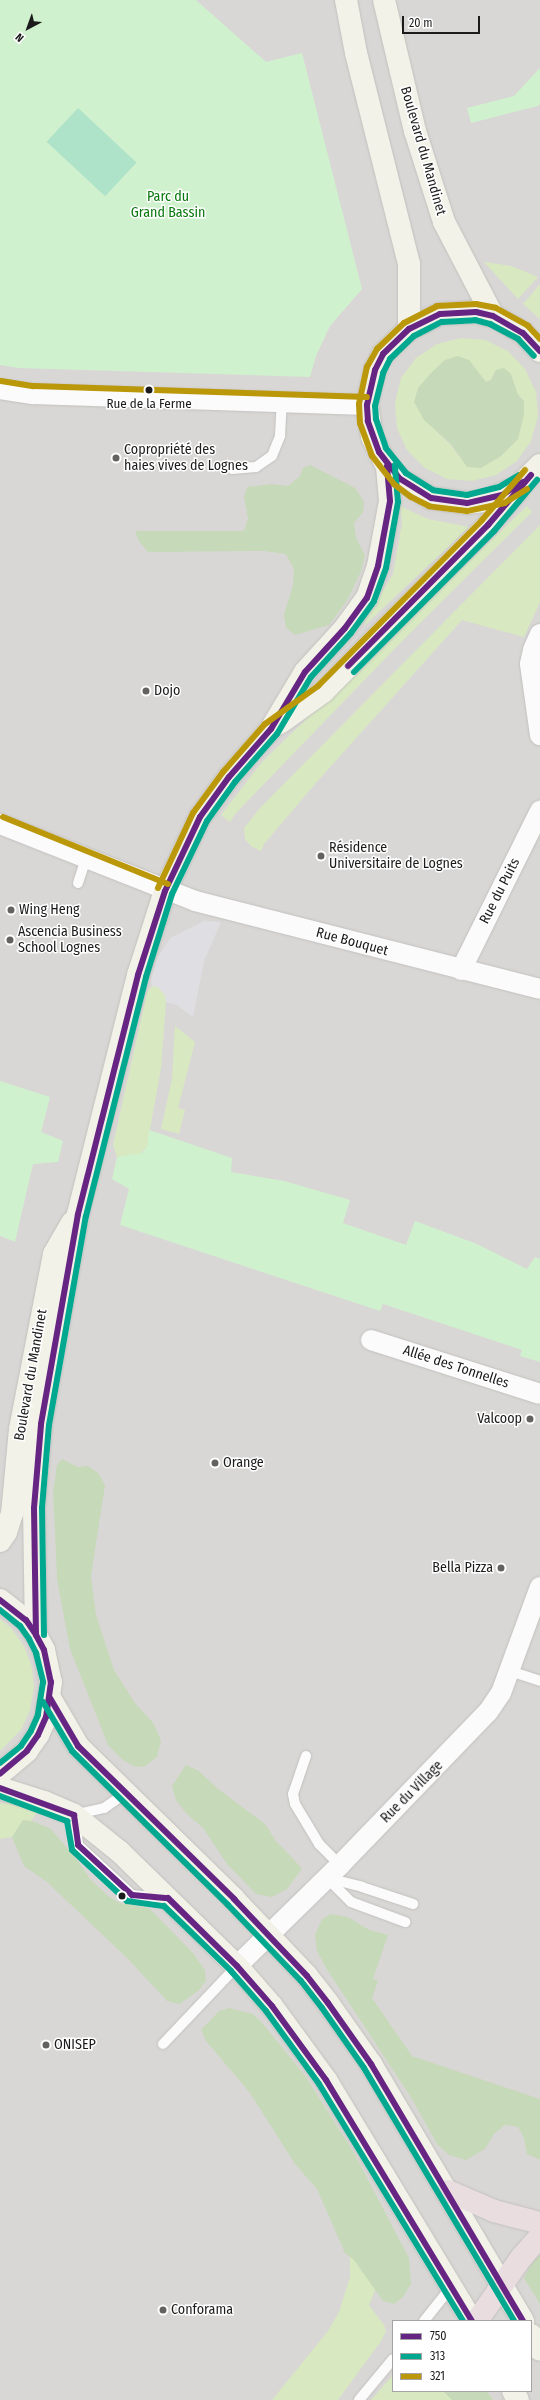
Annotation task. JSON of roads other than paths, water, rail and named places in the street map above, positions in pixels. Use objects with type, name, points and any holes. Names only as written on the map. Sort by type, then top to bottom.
[{"type":"highway","points":[[448,2191],[494,2211],[540,2223]]},
{"type":"highway","points":[[478,2320],[503,2286],[521,2258],[540,2236]]},
{"type":"street","points":[[346,0],[356,53],[410,264],[407,307],[409,329]]},
{"type":"street","name":"Boulevard du Mandinet","points":[[384,0],[415,131],[441,216],[493,316]]},
{"type":"street","points":[[536,470],[502,495],[467,503],[431,498],[400,479],[387,466],[372,438],[367,405],[370,387],[381,360],[395,340],[424,320],[458,312],[493,316],[523,333],[540,351]]},
{"type":"street","points":[[0,389],[33,394],[367,405]]},
{"type":"street","name":"Boulevard du Mandinet","points":[[36,1635],[34,1508],[41,1424],[78,1214],[100,1121],[138,975],[165,891],[200,817],[229,777],[271,729],[305,672],[345,628],[367,598],[378,566],[390,501],[387,466]]},
{"type":"street","name":"Boulevard du Mandinet","points":[[271,729],[322,692],[488,525],[536,470]]},
{"type":"street","points":[[540,634],[532,650],[530,664],[540,736]]},
{"type":"street","name":"Rue du Puits","points":[[457,970],[540,812]]},
{"type":"street","points":[[0,824],[165,891]]},
{"type":"street","name":"Rue Bouquet","points":[[165,891],[201,903],[457,970],[540,989]]},
{"type":"street","name":"Boulevard du Mandinet","points":[[0,1541],[6,1532],[12,1514],[20,1429],[54,1254],[78,1214]]},
{"type":"street","name":"Allée des Tonnelles","points":[[371,1340],[540,1394]]},
{"type":"street","name":"Rue du Village","points":[[237,1966],[333,1872],[477,1725],[501,1693],[540,1587]]},
{"type":"street","points":[[0,1600],[26,1620],[36,1635],[48,1666],[50,1698],[38,1735],[27,1751],[0,1774]]},
{"type":"street","points":[[50,1698],[78,1746],[127,1792],[269,1935],[307,1976],[371,2064],[448,2191],[523,2320]]},
{"type":"street","points":[[0,1788],[44,1802],[74,1815],[120,1852],[237,1966],[272,2006],[326,2080],[471,2320]]},
{"type":"lane","points":[[232,469],[256,467],[272,456],[280,436],[282,401]]},
{"type":"lane","points":[[78,883],[86,858]]},
{"type":"lane","points":[[510,1671],[540,1681]]},
{"type":"lane","points":[[306,1756],[293,1794],[295,1804],[319,1844],[333,1872],[351,1902],[405,1922]]},
{"type":"lane","points":[[74,1815],[104,1808],[127,1792]]},
{"type":"lane","points":[[333,1872],[362,1886],[413,1904]]},
{"type":"lane","points":[[163,2044],[237,1966]]},
{"type":"lane","points":[[425,2320],[451,2287]]},
{"type":"lane","points":[[359,2400],[392,2360]]},
{"type":"place","name":"Rue de la Ferme","points":[[149,390]]},
{"type":"place","name":"Copropriété des haies vives de Lognes","points":[[116,458]]},
{"type":"place","name":"Dojo","points":[[146,691]]},
{"type":"place","name":"Résidence Universitaire de Lognes","points":[[321,856]]},
{"type":"place","name":"Wing Heng","points":[[11,910]]},
{"type":"place","name":"Ascencia Business School Lognes","points":[[10,940]]},
{"type":"place","name":"Valcoop","points":[[530,1419]]},
{"type":"place","name":"Orange","points":[[215,1463]]},
{"type":"place","name":"Bella Pizza","points":[[501,1568]]},
{"type":"place","name":"ONISEP","points":[[46,2045]]},
{"type":"place","name":"Conforama","points":[[163,2310]]},
{"type":"park label","name":"Parc du Grand Bassin","points":[[168,206]]}]
